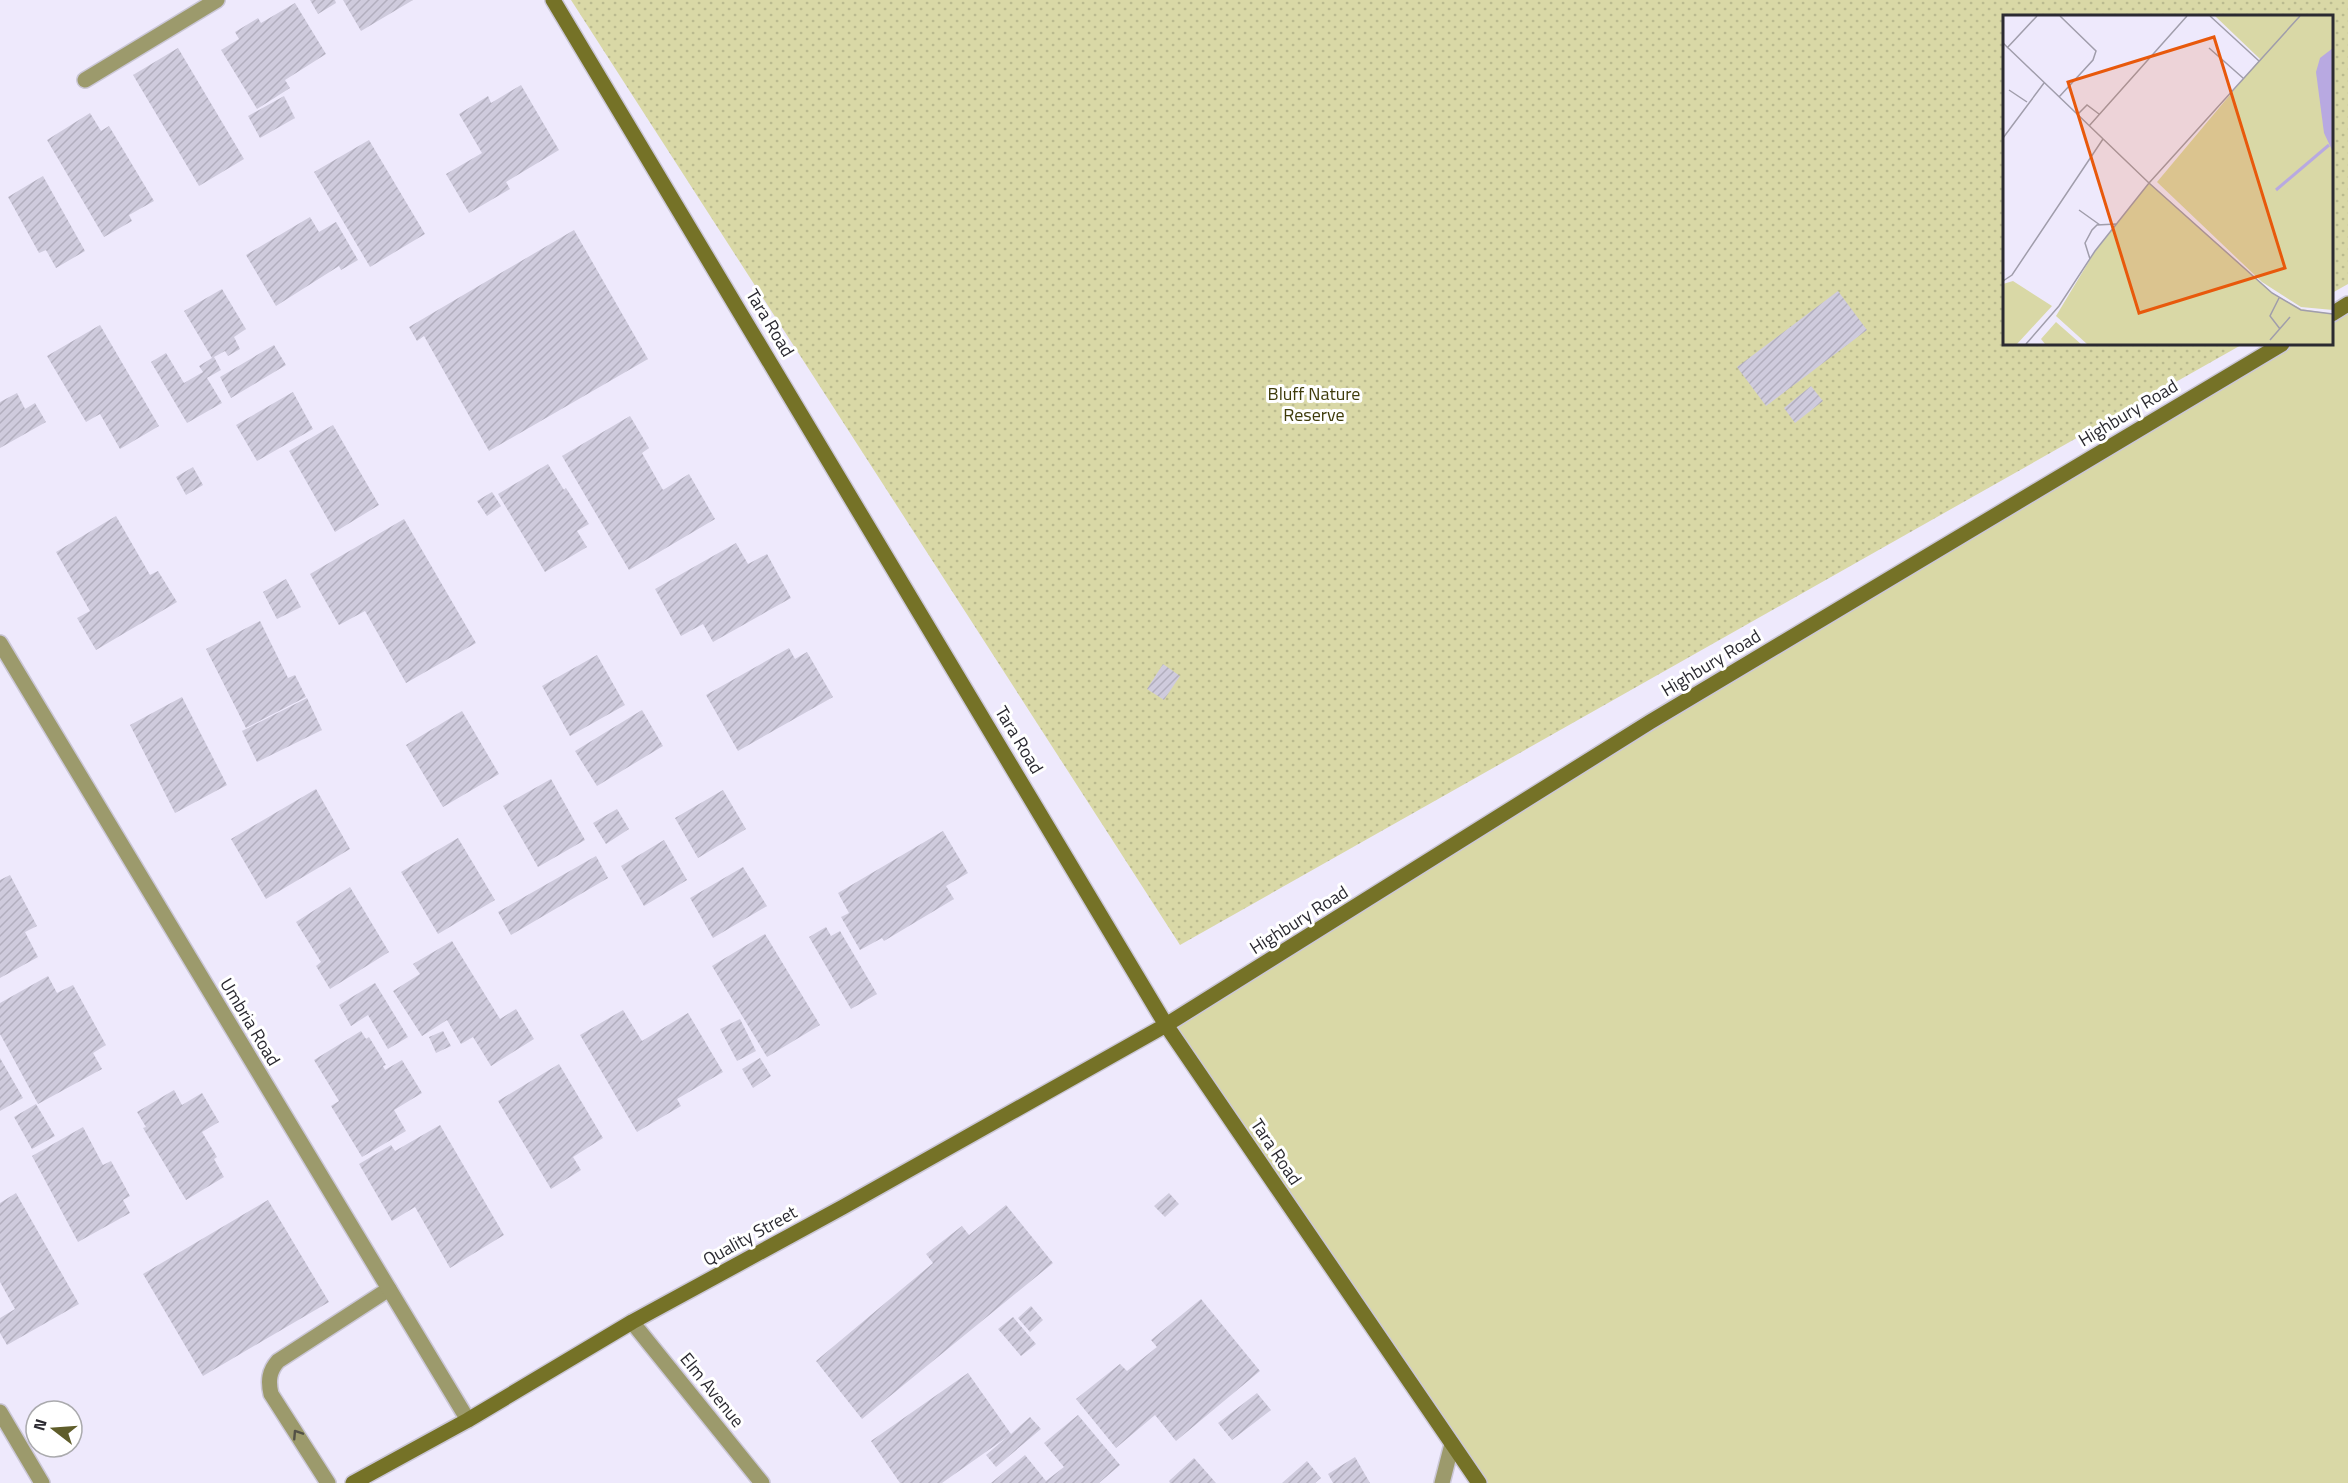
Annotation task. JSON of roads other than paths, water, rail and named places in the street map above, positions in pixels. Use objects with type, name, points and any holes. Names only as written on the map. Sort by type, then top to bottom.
[{"type":"street","points":[[85,80],[216,0]]},
{"type":"street","name":"Tara Road","points":[[554,0],[1166,1024],[1479,1483]]},
{"type":"street","points":[[2333,313],[2348,304]]},
{"type":"street","name":"Highbury Road","points":[[1166,1024],[1650,722],[2280,345]]},
{"type":"street","name":"Umbria Road","points":[[0,643],[468,1420]]},
{"type":"street","name":"Quality Street","points":[[353,1483],[468,1420],[632,1322],[864,1195],[1166,1024]]},
{"type":"street","points":[[328,1483],[271,1394],[269,1377],[278,1361],[389,1289]]},
{"type":"street","name":"Elm Avenue","points":[[632,1322],[762,1483]]},
{"type":"street","points":[[0,1412],[42,1483]]},
{"type":"street","points":[[1442,1483],[1452,1444]]},
{"type":"park label","name":"Bluff Nature Reserve","points":[[1314,404]]}]
